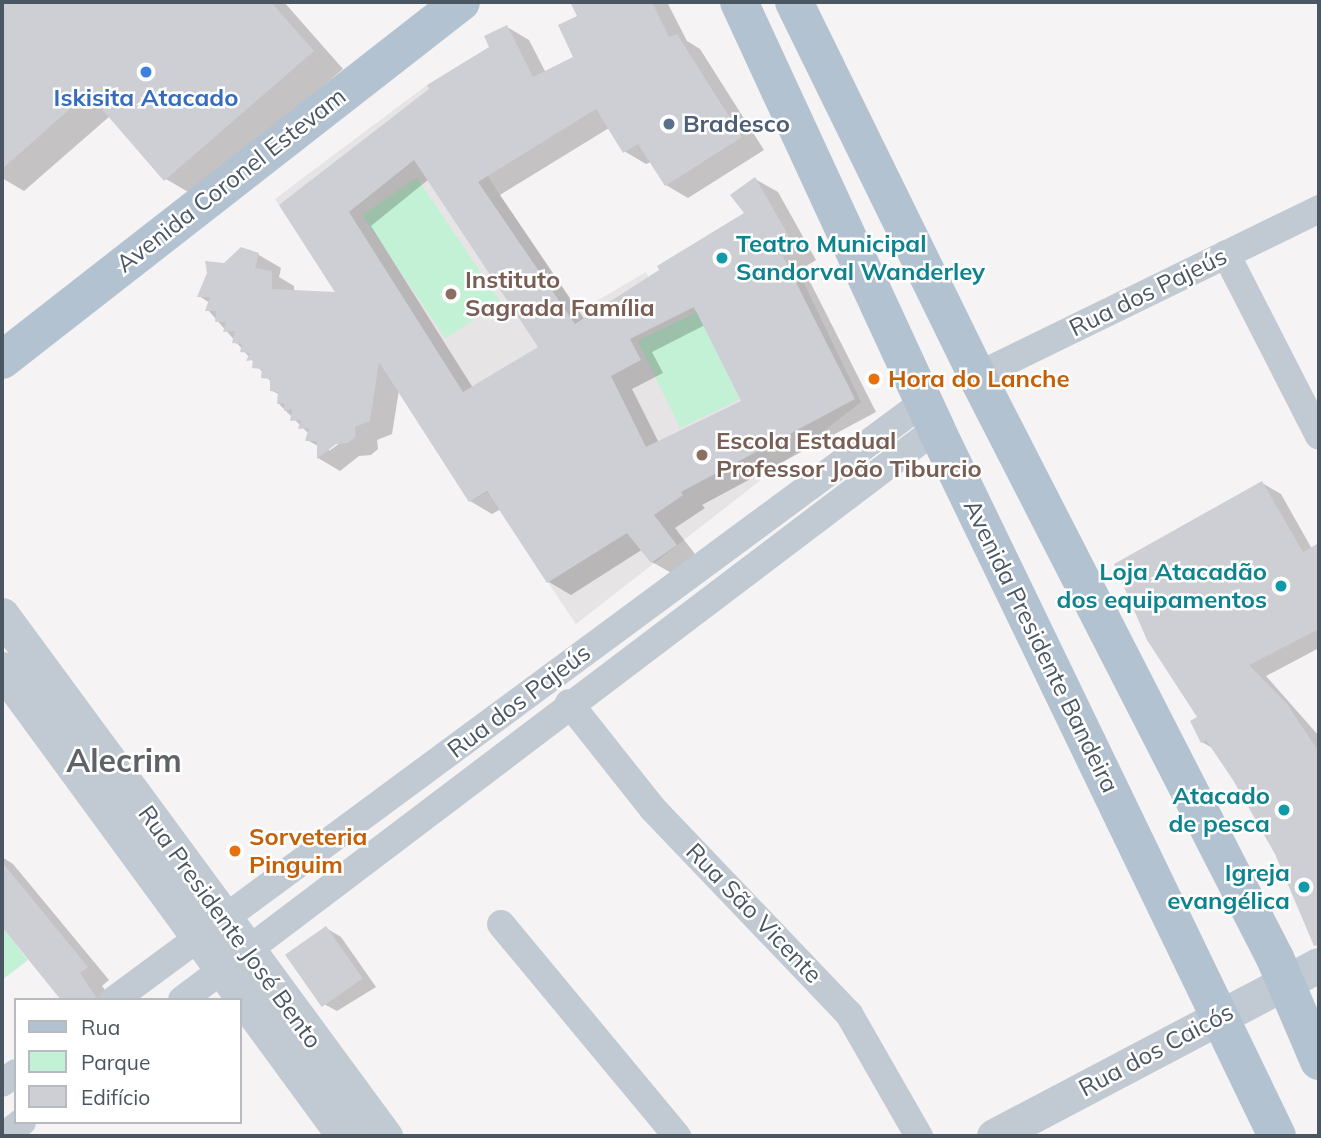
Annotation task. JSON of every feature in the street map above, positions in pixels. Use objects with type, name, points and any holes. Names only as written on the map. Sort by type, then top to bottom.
[{"type":"main road","name":"Avenida Coronel Estevam","points":[[2,360],[461,2]]},
{"type":"main road","name":"Avenida Presidente Bandeira","points":[[739,2],[930,415],[1278,1136]]},
{"type":"main road","points":[[794,2],[977,376],[1287,983],[1319,1060]]},
{"type":"street","name":"Rua dos Pajeús","points":[[977,376],[1319,209]]},
{"type":"street","points":[[1226,254],[1319,436]]},
{"type":"street","name":"Rua dos Pajeús","points":[[184,998],[569,703],[930,415]]},
{"type":"street","name":"Rua dos Pajeús","points":[[117,998],[930,415]]},
{"type":"street","name":"Rua Presidente José Bento","points":[[2,615],[21,678],[234,960],[383,1136]]},
{"type":"street","name":"Rua São Vicente","points":[[569,703],[653,808],[849,1014],[919,1136]]},
{"type":"street","points":[[501,924],[620,1062],[677,1136]]},
{"type":"street","name":"Rua Presidente José Bento","points":[[234,960],[344,1136]]},
{"type":"street","name":"Rua dos Caicós","points":[[994,1136],[1319,965]]},
{"type":"street","points":[[4,1136],[19,1124]]},
{"type":"shaded area","points":[[427,85],[578,312],[646,272],[671,316],[693,307],[703,323],[800,275],[861,402],[576,624],[487,492],[469,502],[275,199]]},
{"type":"green space","points":[[417,178],[500,302],[446,338],[362,215]]},
{"type":"green space","points":[[697,312],[740,399],[680,428],[638,341]]},
{"type":"green space","points":[[2,927],[28,960],[2,980]]},
{"type":"building","name":"Iskisita Atacado","points":[[2,2],[271,2],[314,51],[164,181],[88,93],[2,169]]},
{"type":"building","points":[[570,2],[652,2],[669,37],[677,34],[742,137],[665,186],[638,144],[623,153],[596,109],[478,182],[575,324],[659,270],[657,266],[744,213],[730,195],[755,177],[795,247],[782,255],[855,399],[681,492],[683,495],[654,515],[677,545],[651,563],[627,533],[547,583],[487,491],[469,502],[379,362],[370,421],[355,427],[356,436],[348,443],[336,444],[317,459],[317,441],[305,441],[309,428],[298,429],[301,420],[290,421],[292,409],[284,411],[284,403],[277,404],[278,392],[270,391],[270,379],[261,378],[262,369],[252,368],[253,360],[246,361],[250,353],[240,352],[242,344],[232,343],[235,331],[223,332],[226,322],[215,322],[216,311],[205,311],[210,297],[197,297],[207,273],[205,261],[224,263],[241,247],[259,253],[255,268],[272,271],[272,289],[335,292],[279,205],[429,89],[427,85],[489,47],[484,36],[507,25],[533,77],[573,57],[558,25],[577,16]],"holes":[[[414,160],[538,347],[463,392],[349,212]],[[694,307],[741,401],[646,447],[611,376],[641,360],[630,339]]]},
{"type":"building","points":[[1262,481],[1303,552],[1319,543],[1319,629],[1249,665],[1287,704],[1319,752],[1319,945],[1314,946],[1275,854],[1233,780],[1206,740],[1201,743],[1190,721],[1197,717],[1147,640],[1114,564]]},
{"type":"building","points":[[2,862],[88,967],[80,973],[97,998],[59,998],[2,927]]},
{"type":"building","points":[[326,926],[363,978],[322,1007],[285,955]]},
{"type":"place","name":"Iskisita Atacado","points":[[146,72]]},
{"type":"place","name":"Bradesco","points":[[669,124]]},
{"type":"place","name":"Teatro Municipal Sandorval Wanderley","points":[[722,258]]},
{"type":"place","name":"Instituto Sagrada Família","points":[[451,294]]},
{"type":"place","name":"Hora do Lanche","points":[[874,379]]},
{"type":"place","name":"Escola Estadual Professor João Tiburcio","points":[[702,455]]},
{"type":"place","name":"Loja Atacadão dos equipamentos","points":[[1281,586]]},
{"type":"place","name":"Atacado de pesca","points":[[1284,810]]},
{"type":"place","name":"Sorveteria Pinguim","points":[[235,851]]},
{"type":"place","name":"Igreja evangélica","points":[[1304,887]]},
{"type":"district","name":"Alecrim","points":[[124,760]]}]
